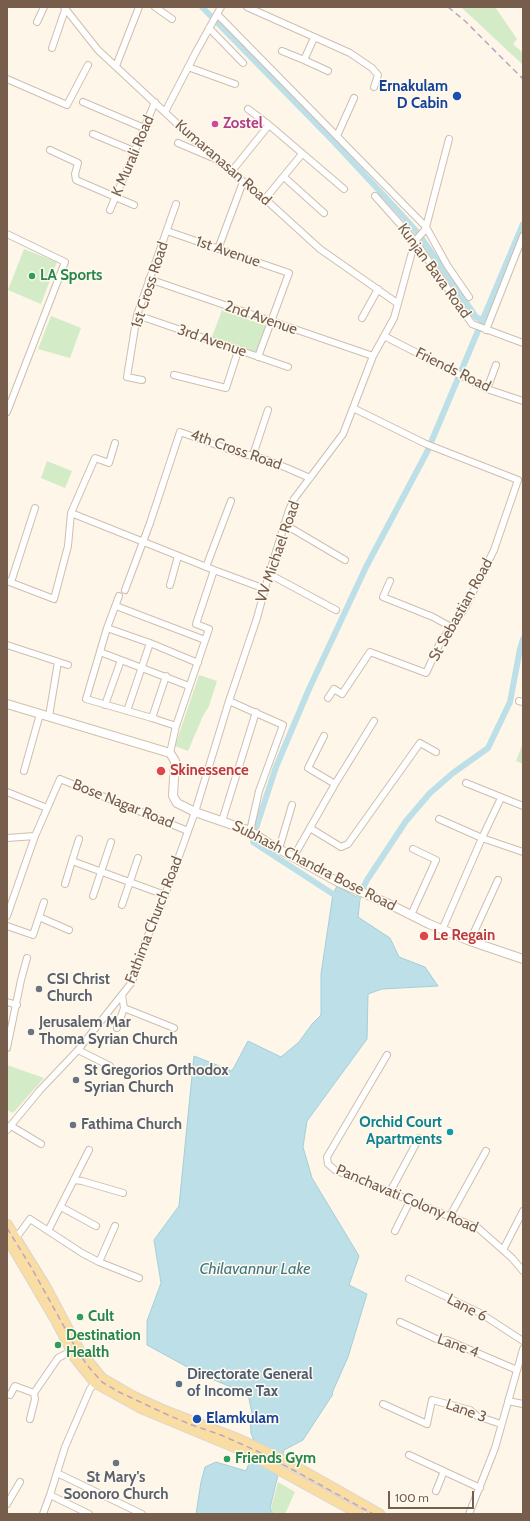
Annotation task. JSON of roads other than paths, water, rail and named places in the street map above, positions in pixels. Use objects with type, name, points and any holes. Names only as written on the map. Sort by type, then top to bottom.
[{"type":"main road","points":[[7,704],[170,753]]},
{"type":"main road","name":"Subhash Chandra Bose Road","points":[[170,753],[175,761],[173,796],[177,803],[195,812],[250,831],[268,843],[353,889],[442,930],[523,959]]},
{"type":"main road","points":[[7,1224],[12,1238],[71,1351],[85,1372],[95,1383],[142,1409],[248,1453],[360,1514]]},
{"type":"main road","points":[[12,1238],[46,1287],[80,1351],[102,1378],[133,1396],[166,1411],[256,1446],[286,1461],[380,1514]]},
{"type":"street","points":[[37,22],[44,7]]},
{"type":"street","points":[[52,48],[65,7]]},
{"type":"street","name":"Kumaranasan Road","points":[[65,7],[98,50],[214,158],[265,199],[320,249],[398,303]]},
{"type":"street","points":[[116,66],[139,7]]},
{"type":"street","points":[[155,7],[172,19]]},
{"type":"street","points":[[165,112],[221,7]]},
{"type":"street","points":[[247,7],[350,53],[372,68],[378,75],[374,87]]},
{"type":"street","points":[[218,15],[425,229],[469,297]]},
{"type":"street","points":[[210,27],[243,63]]},
{"type":"street","points":[[304,60],[314,38]]},
{"type":"street","points":[[282,50],[328,71]]},
{"type":"street","points":[[7,79],[67,105],[88,65]]},
{"type":"street","points":[[188,67],[235,84]]},
{"type":"street","points":[[336,136],[354,98]]},
{"type":"street","points":[[83,102],[144,128]]},
{"type":"street","name":"K Murali Road","points":[[110,210],[155,102]]},
{"type":"street","points":[[248,109],[344,189]]},
{"type":"street","points":[[231,172],[269,125]]},
{"type":"street","points":[[93,134],[134,151]]},
{"type":"street","points":[[416,240],[425,229],[449,139]]},
{"type":"street","points":[[178,143],[214,158]]},
{"type":"street","points":[[50,150],[78,163],[75,174],[76,180],[134,205]]},
{"type":"street","points":[[265,199],[302,154]]},
{"type":"street","points":[[284,177],[324,213]]},
{"type":"street","points":[[218,249],[242,182]]},
{"type":"street","name":"Kunjan Bava Road","points":[[375,196],[416,240],[472,324],[523,343]]},
{"type":"street","name":"1st Cross Road","points":[[142,380],[127,377],[137,315],[176,204]]},
{"type":"street","name":"1st Avenue","points":[[167,231],[289,273],[270,321]]},
{"type":"street","points":[[7,234],[65,262],[10,396],[7,412]]},
{"type":"street","points":[[486,330],[523,236]]},
{"type":"street","name":"VV Michael Road","points":[[195,812],[284,524],[294,499],[322,464],[342,434],[373,356],[394,318],[416,240]]},
{"type":"street","name":"2nd Avenue","points":[[149,279],[373,356]]},
{"type":"street","points":[[362,318],[378,289]]},
{"type":"street","name":"3rd Avenue","points":[[137,315],[288,367]]},
{"type":"street","points":[[258,357],[270,321]]},
{"type":"street","name":"Friends Road","points":[[384,336],[487,389],[523,401]]},
{"type":"street","points":[[174,375],[226,388],[238,351]]},
{"type":"street","points":[[487,389],[496,365]]},
{"type":"street","name":"St Sebastian Road","points":[[328,698],[334,689],[342,694],[370,652],[426,673],[440,643],[465,608],[494,550],[518,480],[429,445],[353,408]]},
{"type":"street","points":[[253,455],[268,410]]},
{"type":"street","name":"4th Cross Road","points":[[142,542],[180,432],[245,454],[253,455],[310,478]]},
{"type":"street","points":[[35,508],[9,581],[54,599],[68,546],[71,513],[94,458],[109,463],[116,443]]},
{"type":"street","points":[[206,566],[231,501]]},
{"type":"street","points":[[71,513],[214,570],[265,588]]},
{"type":"street","points":[[284,524],[345,560]]},
{"type":"street","points":[[125,590],[142,542]]},
{"type":"street","points":[[170,585],[178,556]]},
{"type":"street","points":[[170,753],[176,726],[209,629],[196,624],[214,570]]},
{"type":"street","points":[[269,574],[336,610]]},
{"type":"street","points":[[390,581],[383,597],[433,617],[451,627]]},
{"type":"street","points":[[119,596],[107,628],[86,700],[176,726]]},
{"type":"street","points":[[116,606],[205,640]]},
{"type":"street","points":[[107,628],[198,662]]},
{"type":"street","points":[[127,711],[150,643]]},
{"type":"street","points":[[7,645],[68,665]]},
{"type":"street","points":[[100,652],[189,686]]},
{"type":"street","points":[[105,705],[122,660]]},
{"type":"street","points":[[49,716],[58,662]]},
{"type":"street","points":[[152,718],[166,676]]},
{"type":"street","points":[[229,701],[283,725],[259,791],[250,831]]},
{"type":"street","points":[[222,821],[256,712]]},
{"type":"street","points":[[24,770],[40,714]]},
{"type":"street","points":[[294,856],[335,784],[374,721]]},
{"type":"street","points":[[324,736],[308,768],[335,784]]},
{"type":"street","points":[[310,828],[341,847],[348,844],[420,743],[436,752]]},
{"type":"street","name":"Bose Nagar Road","points":[[7,916],[35,836],[60,779],[188,830]]},
{"type":"street","points":[[466,783],[523,806]]},
{"type":"street","points":[[7,792],[47,808]]},
{"type":"street","points":[[442,930],[501,798]]},
{"type":"street","points":[[279,849],[292,805]]},
{"type":"street","name":"Fathima Church Road","points":[[9,1128],[40,1090],[78,1050],[132,982],[144,945],[165,895],[195,812]]},
{"type":"street","points":[[439,819],[482,838],[523,852]]},
{"type":"street","points":[[7,838],[35,836]]},
{"type":"street","points":[[65,884],[79,839]]},
{"type":"street","points":[[93,896],[111,842]]},
{"type":"street","points":[[411,915],[436,860],[413,849]]},
{"type":"street","points":[[122,905],[138,858]]},
{"type":"street","points":[[72,861],[165,895]]},
{"type":"street","points":[[470,940],[498,880]]},
{"type":"street","points":[[7,926],[33,935],[44,902]]},
{"type":"street","points":[[39,917],[69,930]]},
{"type":"street","points":[[7,1048],[27,958]]},
{"type":"street","points":[[116,1028],[124,1008],[122,995]]},
{"type":"street","points":[[7,1002],[17,1005]]},
{"type":"street","points":[[124,1008],[174,1028]]},
{"type":"street","points":[[78,1050],[110,1066]]},
{"type":"street","name":"Panchavati Colony Road","points":[[387,1055],[327,1157],[328,1164],[334,1170],[478,1228],[512,1258],[523,1271]]},
{"type":"street","points":[[9,1128],[41,1144]]},
{"type":"street","points":[[390,1192],[419,1138]]},
{"type":"street","points":[[48,1231],[89,1150]]},
{"type":"street","points":[[450,1216],[486,1151]]},
{"type":"street","points":[[74,1180],[123,1193]]},
{"type":"street","points":[[395,1230],[410,1201]]},
{"type":"street","points":[[61,1207],[96,1226]]},
{"type":"street","points":[[503,1250],[523,1211]]},
{"type":"street","points":[[12,1238],[30,1219],[82,1253],[99,1262],[139,1278]]},
{"type":"street","points":[[99,1262],[115,1226]]},
{"type":"street","name":"Lane 6","points":[[409,1279],[480,1313],[523,1341]]},
{"type":"street","name":"Lane 4","points":[[400,1322],[442,1341],[447,1340],[516,1370]]},
{"type":"street","points":[[468,1514],[480,1488],[495,1448],[523,1349]]},
{"type":"street","points":[[30,1419],[35,1399],[34,1393],[58,1358],[71,1351]]},
{"type":"street","points":[[43,1514],[65,1447],[90,1389],[95,1383]]},
{"type":"street","points":[[7,1394],[10,1395],[15,1386],[34,1393]]},
{"type":"street","name":"Lane 3","points":[[383,1404],[428,1424],[432,1400],[470,1410],[477,1416],[501,1424]]},
{"type":"street","points":[[508,1401],[523,1404]]},
{"type":"street","points":[[409,1455],[480,1488]]},
{"type":"street","points":[[436,1491],[444,1471]]},
{"type":"street","points":[[57,1473],[142,1514]]},
{"type":"street","points":[[7,1504],[20,1482]]},
{"type":"street","points":[[50,1495],[89,1514]]},
{"type":"water","name":"Chilavannur Lake","points":[[337,886],[360,899],[358,917],[390,938],[399,957],[425,967],[438,986],[382,989],[368,994],[367,1039],[307,1121],[303,1147],[312,1178],[359,1256],[349,1285],[367,1294],[348,1357],[332,1393],[333,1394],[303,1440],[284,1450],[270,1508],[273,1514],[196,1514],[205,1467],[216,1462],[246,1471],[256,1446],[251,1433],[250,1418],[252,1413],[248,1394],[202,1375],[147,1345],[147,1321],[161,1283],[154,1240],[179,1206],[194,1056],[232,1071],[248,1041],[281,1057],[299,1042],[312,1024],[321,1015],[321,974],[333,894]]},
{"type":"waterway","points":[[202,7],[334,142],[418,233],[476,317],[482,320]]},
{"type":"waterway","points":[[333,894],[253,842],[257,825],[276,767],[309,689],[366,567],[427,452],[523,224]]},
{"type":"waterway","points":[[358,898],[367,880],[406,821],[430,793],[453,773],[488,748],[510,702],[523,639]]},
{"type":"railway","points":[[448,7],[465,21],[523,79]]},
{"type":"railway","points":[[7,1228],[31,1267],[77,1350],[87,1365],[102,1382],[119,1392],[168,1415],[221,1435],[257,1451],[373,1514]]},
{"type":"place","name":"Ernakulam D Cabin","points":[[457,96]]},
{"type":"place","name":"Zostel","points":[[215,124]]},
{"type":"place","name":"LA Sports","points":[[32,276]]},
{"type":"place","name":"Skinessence","points":[[161,771]]},
{"type":"place","name":"Le Regain","points":[[424,936]]},
{"type":"place","name":"CSI Christ Church","points":[[39,989]]},
{"type":"place","name":"Jerusalem Mar Thoma Syrian Church","points":[[31,1032]]},
{"type":"place","name":"St Gregorios Orthodox Syrian Church","points":[[76,1080]]},
{"type":"place","name":"Fathima Church","points":[[73,1125]]},
{"type":"place","name":"Orchid Court Apartments","points":[[450,1132]]},
{"type":"place","name":"Cult","points":[[80,1317]]},
{"type":"place","name":"Destination Health","points":[[58,1345]]},
{"type":"place","name":"Directorate General of Income Tax","points":[[179,1384]]},
{"type":"place","name":"Elamkulam","points":[[197,1419]]},
{"type":"place","name":"Friends Gym","points":[[227,1459]]},
{"type":"place","name":"St Mary's Soonoro Church","points":[[116,1463]]}]
